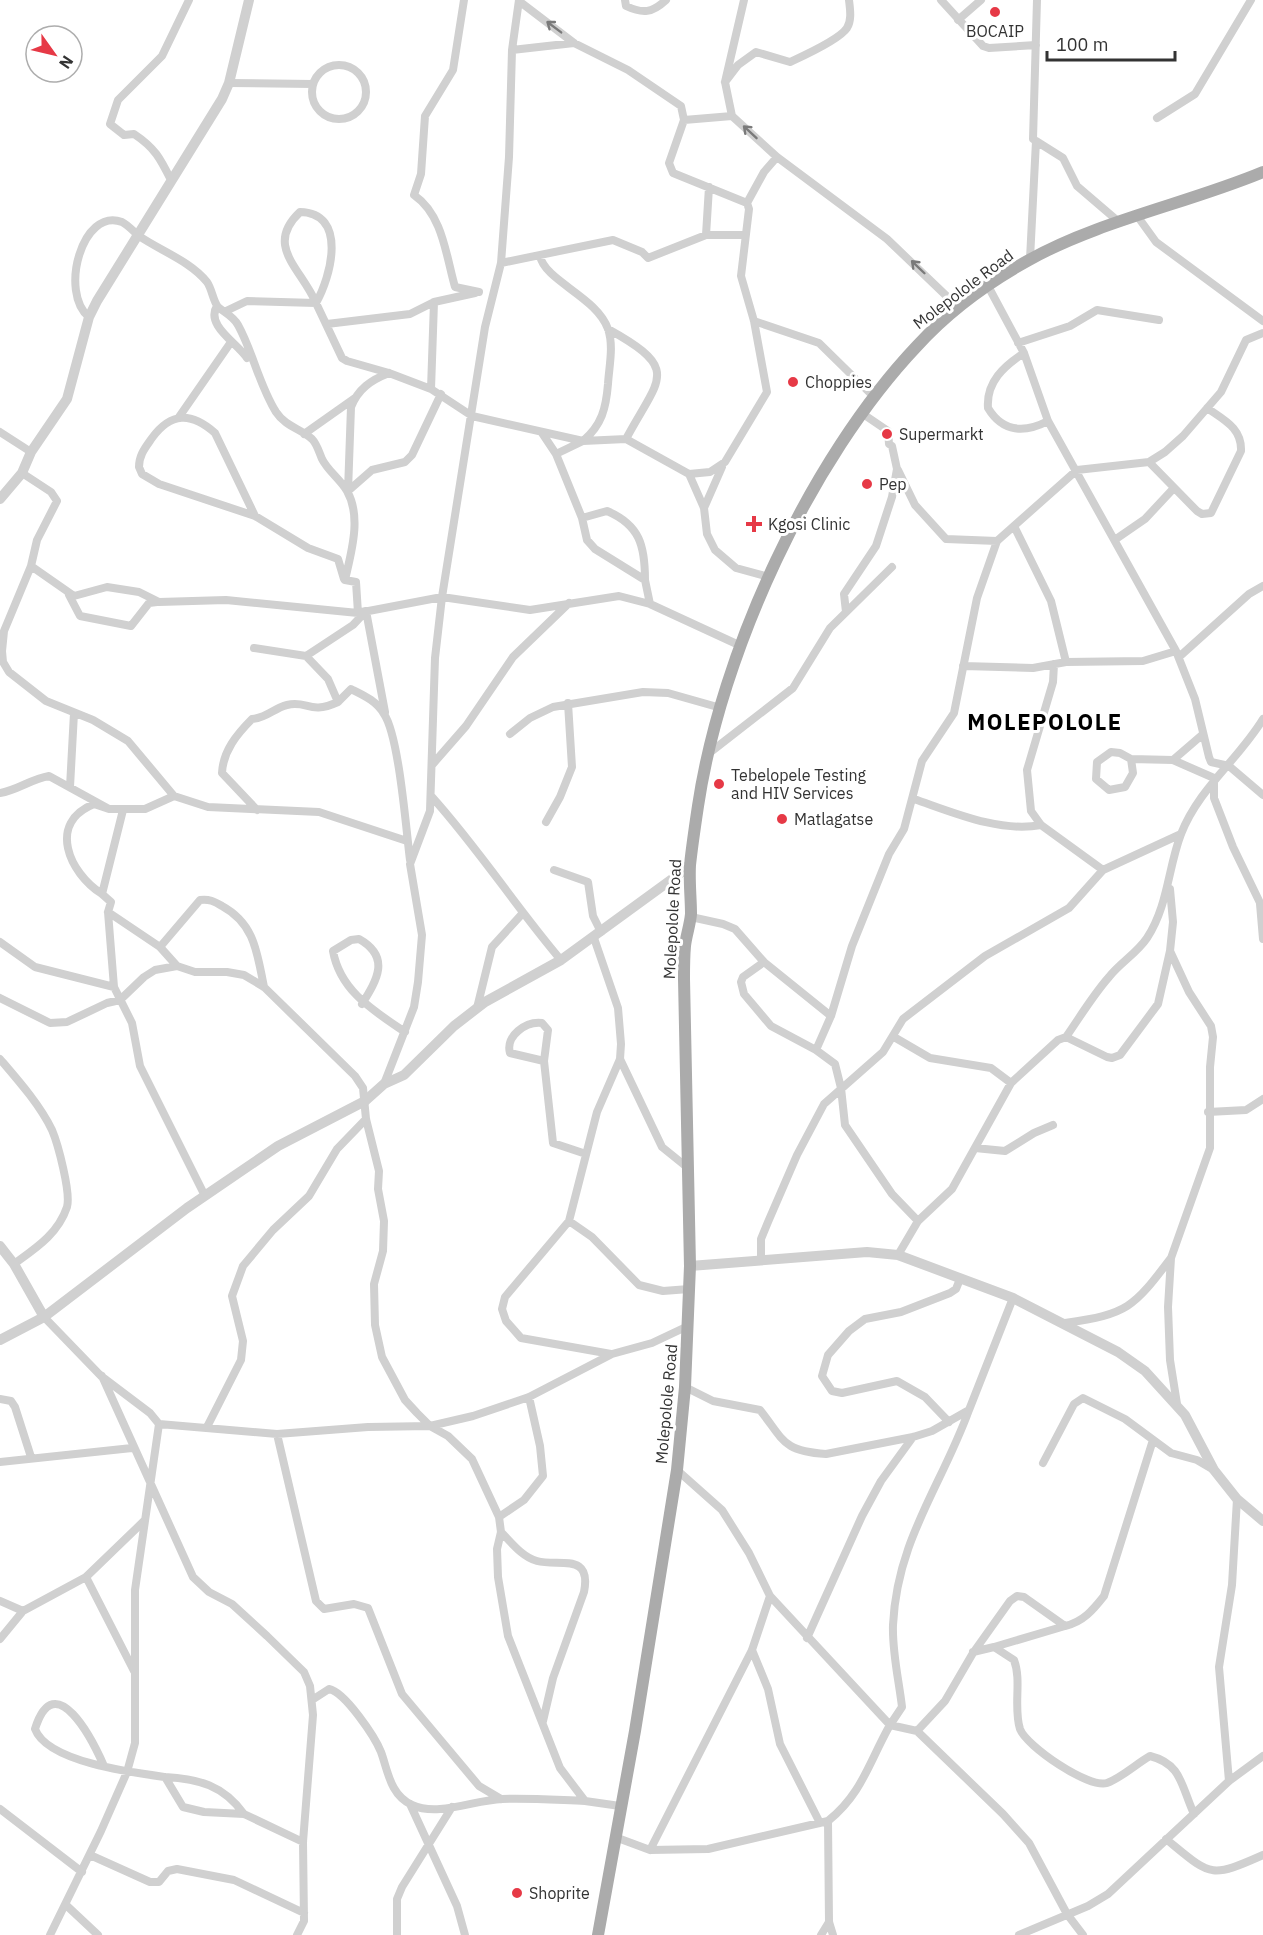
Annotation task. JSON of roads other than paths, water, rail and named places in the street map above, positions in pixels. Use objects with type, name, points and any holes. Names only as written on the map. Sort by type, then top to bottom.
[{"type":"main road","name":"Molepolole Road","points":[[598,1935],[677,1470],[686,1387],[690,1266],[684,946],[691,917],[690,866],[708,754],[741,646],[769,577],[809,498],[874,397],[919,344],[959,308],[1030,259],[1119,222],[1263,172]]},
{"type":"street","points":[[171,180],[158,153],[149,144],[134,134],[124,135],[110,124],[118,100],[162,56],[189,0]]},
{"type":"street","points":[[0,499],[22,473],[32,452],[67,399],[89,317],[229,83],[249,0]]},
{"type":"street","points":[[464,0],[453,70],[425,116],[421,174],[414,195],[427,204],[441,234],[455,287],[479,292]]},
{"type":"street","points":[[625,0],[626,6],[639,12],[652,11],[666,0]]},
{"type":"street","points":[[744,0],[725,82],[732,116],[777,157],[887,238],[959,308]]},
{"type":"street","points":[[725,82],[738,65],[756,52],[790,62],[839,36],[847,29],[849,0]]},
{"type":"street","points":[[941,0],[983,46],[989,48],[1036,45]]},
{"type":"street","points":[[958,20],[981,0]]},
{"type":"street","points":[[1037,0],[1033,139],[1064,158],[1077,186],[1119,222]]},
{"type":"street","points":[[1157,118],[1195,94],[1251,0]]},
{"type":"street","points":[[410,864],[428,817],[432,797],[435,658],[442,597],[493,288],[501,263],[509,157],[512,50],[524,2],[574,43],[620,66],[681,106],[684,120],[669,168],[673,173],[747,203]]},
{"type":"street","points":[[512,50],[574,43]]},
{"type":"street","points":[[336,65],[347,66],[363,80],[366,90],[365,100],[352,116],[341,119],[331,118],[315,105],[312,95],[313,84],[326,68],[336,65]]},
{"type":"street","points":[[229,83],[313,84]]},
{"type":"street","points":[[684,120],[732,116]]},
{"type":"street","points":[[1030,259],[1036,141]]},
{"type":"street","points":[[704,508],[722,467],[766,392],[754,321],[741,276],[749,209],[747,203],[764,172],[777,157]]},
{"type":"street","points":[[706,235],[709,187]]},
{"type":"street","points":[[316,303],[330,273],[333,253],[331,236],[325,223],[310,212],[300,212],[289,222],[282,238],[284,249],[309,286],[316,303],[342,358],[353,364],[389,373],[431,388],[472,416],[584,441],[626,439],[689,474],[703,473],[722,467]]},
{"type":"street","points":[[1138,217],[1156,242],[1263,321]]},
{"type":"street","points":[[89,317],[82,311],[76,295],[74,273],[82,246],[96,227],[104,222],[121,222],[200,275],[208,284],[218,306],[237,323],[254,369]]},
{"type":"street","points":[[501,263],[614,240],[642,252],[648,258],[706,235],[745,235]]},
{"type":"street","points":[[540,256],[545,268],[592,305],[608,329],[642,348],[655,364],[658,377],[654,393],[626,439]]},
{"type":"street","points":[[988,286],[1024,353],[1048,421],[1116,538],[1178,654],[1195,699],[1202,735],[1211,762],[1229,766],[1263,795]]},
{"type":"street","points":[[327,324],[410,314],[434,302],[493,288]]},
{"type":"street","points":[[226,311],[247,301],[316,303]]},
{"type":"street","points":[[431,388],[434,302]]},
{"type":"street","points":[[218,306],[215,318],[220,330],[231,342],[240,347],[277,413],[290,427],[315,442],[327,468],[348,491]]},
{"type":"street","points":[[1018,343],[1070,326],[1097,310],[1159,320]]},
{"type":"street","points":[[754,321],[819,344],[874,397]]},
{"type":"street","points":[[556,454],[584,441],[594,432],[606,408],[610,354],[608,329]]},
{"type":"street","points":[[816,1050],[831,1016],[852,946],[890,855],[904,829],[914,799],[922,761],[954,713],[977,598],[997,541],[1077,470],[1149,462],[1183,436],[1228,381],[1246,340],[1263,333]]},
{"type":"street","points":[[179,417],[231,342]]},
{"type":"street","points":[[1024,353],[997,376],[990,387],[988,408],[999,423],[1019,430],[1032,429],[1048,421]]},
{"type":"street","points":[[304,434],[355,398],[367,384],[389,373]]},
{"type":"street","points":[[348,491],[372,470],[405,462],[412,455],[441,394]]},
{"type":"street","points":[[345,580],[353,543],[353,516],[348,491],[349,421],[355,398]]},
{"type":"street","points":[[1149,462],[1173,489],[1202,514],[1211,513],[1241,451],[1240,434],[1207,408]]},
{"type":"street","points":[[863,414],[888,431],[889,444],[892,446],[897,469],[919,511],[946,539],[974,538],[997,541]]},
{"type":"street","points":[[255,516],[215,433],[205,424],[179,417],[167,421],[144,449],[139,459],[142,474],[168,488],[255,516],[308,548],[338,560],[345,580]]},
{"type":"street","points":[[0,432],[32,452]]},
{"type":"street","points":[[542,432],[556,454],[582,518],[587,540],[645,580]]},
{"type":"street","points":[[846,612],[844,594],[876,546],[892,497],[897,469]]},
{"type":"street","points":[[22,473],[51,492],[57,501],[37,540],[31,566],[4,631],[3,662],[9,672],[46,701],[93,720],[128,741],[174,796],[208,807],[320,812],[407,841]]},
{"type":"street","points":[[689,474],[704,508],[707,534],[715,550],[736,568],[769,577]]},
{"type":"street","points":[[1116,538],[1145,519],[1173,489]]},
{"type":"street","points":[[582,518],[607,511],[631,524],[642,549],[650,604]]},
{"type":"street","points":[[1014,526],[1052,601],[1066,662]]},
{"type":"street","points":[[31,566],[69,595],[80,616],[131,626],[148,603],[159,602],[226,600],[362,612],[442,597],[530,610],[619,596],[650,604],[741,646]]},
{"type":"street","points":[[708,754],[793,688],[822,638],[892,567]]},
{"type":"street","points":[[345,580],[356,582],[393,739],[422,935],[414,1007],[384,1084]]},
{"type":"street","points":[[69,595],[107,586],[139,592],[159,602]]},
{"type":"street","points":[[963,666],[1033,668],[1066,662],[1143,661],[1178,654],[1249,594],[1263,586]]},
{"type":"street","points":[[432,765],[466,726],[513,657],[570,602]]},
{"type":"street","points":[[306,657],[353,625],[362,612]]},
{"type":"street","points":[[254,648],[306,657],[328,680],[338,702]]},
{"type":"street","points":[[1054,664],[1053,682],[1028,770],[1031,811],[1041,825],[1103,870]]},
{"type":"street","points":[[257,810],[222,773],[222,760],[234,739],[252,719],[264,718],[290,704],[319,710],[338,702],[351,689],[372,700],[386,716]]},
{"type":"street","points":[[510,734],[530,718],[568,703],[656,691],[721,708]]},
{"type":"street","points":[[546,822],[560,797],[572,767],[568,703]]},
{"type":"street","points":[[70,787],[74,713]]},
{"type":"street","points":[[898,1255],[918,1221],[952,1189],[1011,1083],[1058,1040],[1066,1036],[1108,977],[1147,938],[1170,885],[1181,834],[1214,778],[1229,766],[1263,719]]},
{"type":"street","points":[[1173,760],[1202,735]]},
{"type":"street","points":[[1131,759],[1133,773],[1125,787],[1108,790],[1096,779],[1097,762],[1103,755],[1120,753],[1131,759],[1173,760],[1214,778]]},
{"type":"street","points":[[0,793],[15,790],[39,777],[49,776],[109,809]]},
{"type":"street","points":[[1214,778],[1214,798],[1262,907],[1263,939]]},
{"type":"street","points":[[174,796],[145,808],[109,809],[94,804],[80,811],[70,829],[67,842],[68,857],[90,885],[111,902],[108,912],[114,987],[132,1023],[140,1066],[205,1196]]},
{"type":"street","points":[[432,797],[471,842],[522,914],[561,960]]},
{"type":"street","points":[[914,799],[979,820],[1027,827],[1041,825]]},
{"type":"street","points":[[102,894],[123,810]]},
{"type":"street","points":[[760,1259],[761,1239],[797,1155],[824,1104],[883,1052],[910,1013],[985,956],[1069,908],[1103,870],[1181,834]]},
{"type":"street","points":[[2,1337],[44,1317],[205,1196],[278,1146],[365,1101],[384,1084],[405,1075],[454,1026],[477,1008],[561,960],[690,866]]},
{"type":"street","points":[[554,870],[588,882],[592,916],[618,1008],[621,1037],[620,1059],[604,1092],[569,1221],[505,1297],[502,1309],[506,1321],[521,1338],[612,1354]]},
{"type":"street","points":[[1066,1036],[1112,1058],[1120,1054],[1158,1004],[1170,951],[1173,922],[1170,885]]},
{"type":"street","points":[[160,947],[200,900],[211,899],[232,911],[247,925],[257,948],[264,987]]},
{"type":"street","points":[[108,912],[160,947],[177,966]]},
{"type":"street","points":[[477,1008],[492,947],[522,914]]},
{"type":"street","points":[[691,917],[735,929],[764,962],[831,1016]]},
{"type":"street","points":[[362,1004],[378,978],[379,970],[376,956],[359,939],[351,940],[333,951],[335,966],[362,1004],[405,1032]]},
{"type":"street","points":[[0,942],[35,967],[114,987]]},
{"type":"street","points":[[1065,1323],[1105,1317],[1128,1308],[1144,1294],[1171,1258],[1207,1162],[1210,1148],[1208,1112],[1211,1026],[1188,992],[1170,951]]},
{"type":"street","points":[[764,962],[743,976],[741,982],[744,994],[777,1031],[816,1050],[835,1064],[841,1088],[845,1125],[892,1194],[918,1221]]},
{"type":"street","points":[[0,998],[53,1024],[84,1016],[107,1003],[120,1000],[144,977],[155,970],[177,966],[195,972],[226,972],[244,975],[264,987],[355,1076],[363,1088],[366,1119],[376,1155],[384,1235],[374,1284],[375,1325],[382,1357],[405,1400],[430,1426],[448,1436],[472,1458],[499,1517],[501,1532],[497,1549],[498,1576],[508,1636],[560,1768],[585,1801]]},
{"type":"street","points":[[544,1061],[510,1053],[509,1044],[517,1031],[526,1025],[542,1023],[549,1030],[544,1061],[553,1143],[586,1154]]},
{"type":"street","points":[[894,1036],[930,1058],[991,1068],[1011,1083]]},
{"type":"street","points":[[0,1059],[52,1131],[67,1187],[68,1204],[60,1222],[47,1239],[14,1264]]},
{"type":"street","points":[[620,1059],[662,1147],[688,1168]]},
{"type":"street","points":[[1208,1112],[1246,1110],[1263,1099]]},
{"type":"street","points":[[207,1427],[241,1359],[243,1341],[232,1296],[243,1266],[273,1230],[309,1196],[337,1149],[366,1119]]},
{"type":"street","points":[[975,1148],[1005,1151],[1034,1133],[1053,1125]]},
{"type":"street","points":[[569,1221],[592,1237],[639,1284],[663,1291],[689,1289]]},
{"type":"street","points":[[0,1246],[14,1264],[44,1317],[101,1376],[150,1413],[159,1424],[135,1590],[135,1743],[127,1773],[82,1872],[50,1935]]},
{"type":"street","points":[[690,1266],[867,1252],[898,1255],[1013,1298],[1065,1323],[1131,1360],[1157,1382],[1185,1414],[1214,1470],[1238,1499],[1263,1521]]},
{"type":"street","points":[[1171,1258],[1168,1307],[1170,1360],[1177,1404]]},
{"type":"street","points":[[949,1422],[925,1397],[897,1381],[842,1393],[832,1391],[822,1376],[828,1355],[856,1325],[865,1319],[901,1312],[950,1293],[956,1289],[960,1279]]},
{"type":"street","points":[[615,1837],[650,1850],[708,1848],[824,1822],[843,1809],[857,1792],[890,1725],[902,1707],[893,1627],[901,1570],[917,1520],[951,1457],[1013,1298]]},
{"type":"street","points":[[159,1424],[277,1434],[368,1427],[430,1426],[473,1416],[529,1397],[567,1375],[612,1354],[652,1343],[688,1326]]},
{"type":"street","points":[[101,1376],[132,1448],[152,1484],[193,1576],[209,1592],[232,1604],[304,1672],[312,1700],[303,1842],[304,1913],[297,1935]]},
{"type":"street","points":[[686,1387],[713,1401],[760,1410],[781,1440],[812,1453],[826,1454],[913,1437],[949,1422],[969,1410]]},
{"type":"street","points":[[499,1517],[524,1500],[543,1476],[540,1446],[529,1397]]},
{"type":"street","points":[[1043,1463],[1074,1404],[1083,1398],[1125,1419],[1171,1453],[1197,1460],[1214,1470]]},
{"type":"street","points":[[0,1399],[10,1401],[15,1407],[31,1457]]},
{"type":"street","points":[[277,1434],[316,1601],[324,1609],[354,1604],[368,1608],[402,1694],[479,1786],[501,1799]]},
{"type":"street","points":[[807,1638],[862,1516],[881,1481],[913,1437]]},
{"type":"street","points":[[973,1653],[1077,1623],[1104,1596],[1153,1440]]},
{"type":"street","points":[[0,1462],[132,1448]]},
{"type":"street","points":[[677,1470],[722,1510],[749,1553],[770,1596],[807,1638],[890,1725],[917,1731],[1029,1843],[1067,1914],[1083,1935]]},
{"type":"street","points":[[1229,1781],[1219,1667],[1232,1585],[1238,1499]]},
{"type":"street","points":[[0,1639],[23,1611],[86,1577],[144,1521]]},
{"type":"street","points":[[501,1532],[517,1549],[535,1561],[573,1564],[584,1571],[586,1577],[584,1592],[553,1678],[543,1721]]},
{"type":"street","points":[[86,1577],[135,1674]]},
{"type":"street","points":[[650,1850],[752,1650],[770,1596]]},
{"type":"street","points":[[917,1731],[945,1701],[973,1653],[1010,1601],[1017,1596],[1024,1597],[1038,1605],[1065,1626]]},
{"type":"street","points":[[0,1601],[23,1611]]},
{"type":"street","points":[[994,1647],[1014,1660],[1020,1727],[1025,1739],[1035,1749],[1095,1784],[1107,1783],[1150,1756],[1164,1760],[1175,1768],[1194,1814]]},
{"type":"street","points":[[752,1650],[768,1689],[780,1744],[787,1762],[824,1822],[829,1923],[833,1935]]},
{"type":"street","points":[[312,1700],[329,1689],[338,1693],[356,1713],[380,1750],[388,1777],[400,1798],[420,1808],[452,1807],[501,1799],[585,1801],[620,1806]]},
{"type":"street","points":[[104,1766],[91,1735],[72,1712],[55,1705],[48,1706],[42,1712],[35,1729],[41,1738],[56,1750],[75,1758],[127,1773],[202,1781],[221,1789],[244,1814],[303,1842]]},
{"type":"street","points":[[1019,1935],[1108,1894],[1229,1781],[1263,1756]]},
{"type":"street","points":[[165,1777],[183,1807],[204,1812],[244,1814]]},
{"type":"street","points":[[410,1804],[457,1906],[465,1935]]},
{"type":"street","points":[[397,1935],[397,1899],[412,1869],[452,1807]]},
{"type":"street","points":[[0,1809],[82,1872]]},
{"type":"street","points":[[1166,1839],[1197,1864],[1211,1871],[1225,1872],[1263,1855]]},
{"type":"street","points":[[90,1855],[150,1882],[159,1882],[168,1871],[177,1869],[234,1880],[304,1913]]},
{"type":"street","points":[[66,1905],[98,1935]]},
{"type":"street","points":[[821,1935],[829,1923]]},
{"type":"place","name":"BOCAIP","points":[[995,12]]},
{"type":"place","name":"Choppies","points":[[793,382]]},
{"type":"place","name":"Supermarkt","points":[[887,434]]},
{"type":"place","name":"Pep","points":[[867,484]]},
{"type":"place","name":"Kgosi Clinic","points":[[754,524]]},
{"type":"place","name":"Tebelopele Testing and HIV Services","points":[[719,784]]},
{"type":"place","name":"Matlagatse","points":[[782,819]]},
{"type":"place","name":"Shoprite","points":[[517,1893]]},
{"type":"district","name":"MOLEPOLOLE","points":[[1045,722]]}]
